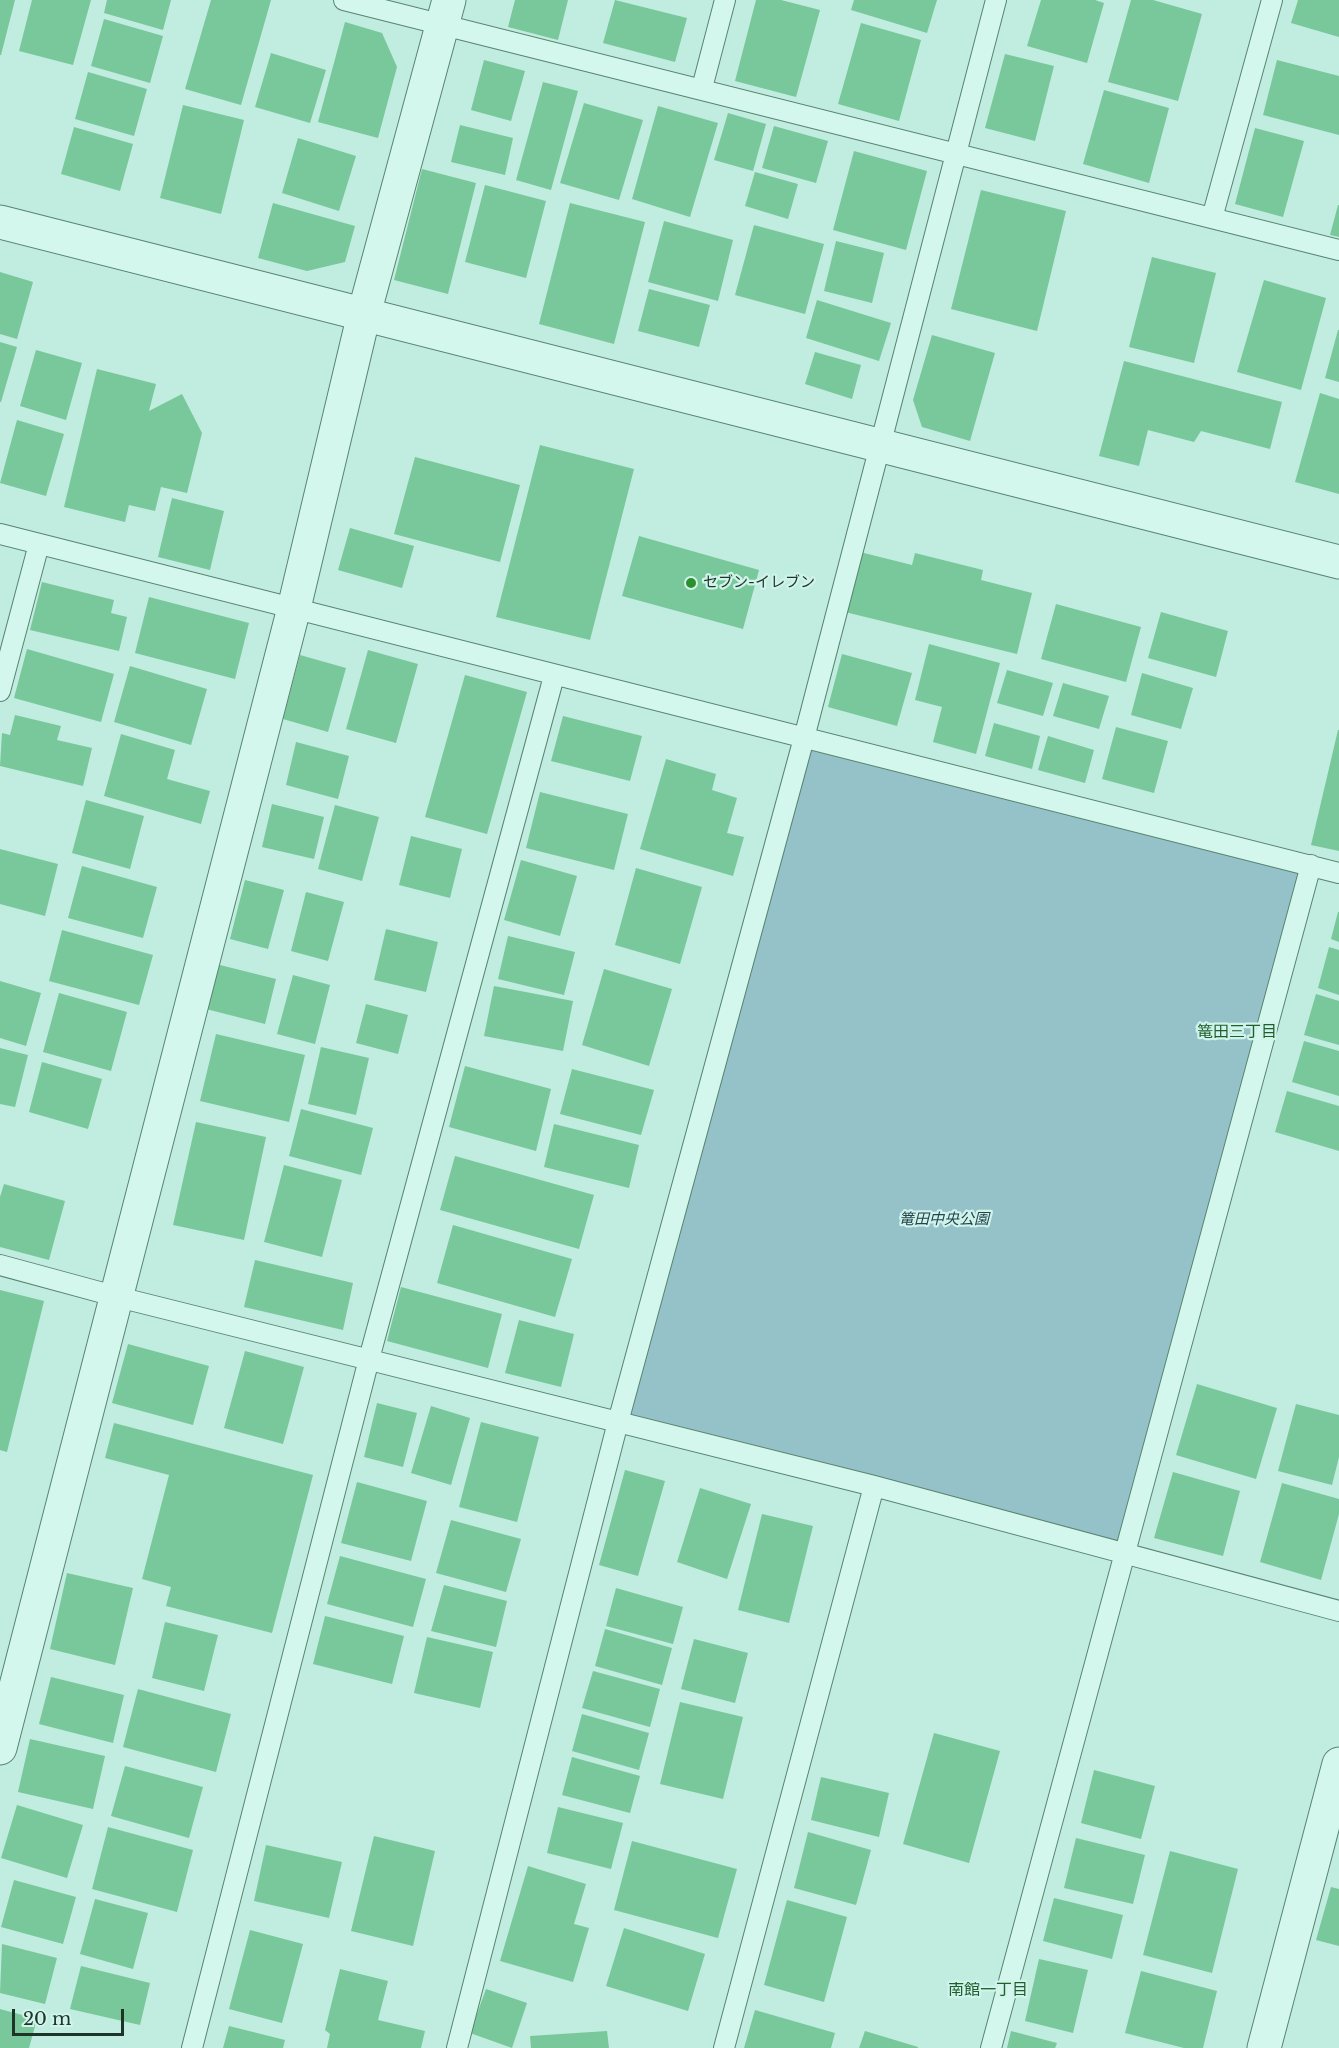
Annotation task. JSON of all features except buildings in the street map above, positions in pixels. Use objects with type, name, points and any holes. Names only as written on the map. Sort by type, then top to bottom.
[{"type":"street","points":[[0,1748],[294,608],[364,314],[446,13]]},
{"type":"street","points":[[0,222],[878,447],[1339,562]]},
{"type":"street","points":[[1264,2048],[1339,1764]]},
{"type":"lane","points":[[344,0],[446,13],[702,88],[1339,250]]},
{"type":"lane","points":[[702,88],[725,0]]},
{"type":"lane","points":[[457,2048],[618,1422],[804,738],[996,0]]},
{"type":"lane","points":[[1212,218],[1272,0]]},
{"type":"lane","points":[[0,534],[1339,873]]},
{"type":"lane","points":[[0,691],[39,544]]},
{"type":"lane","points":[[192,2048],[369,1359],[554,676]]},
{"type":"lane","points":[[991,2048],[1311,865]]},
{"type":"lane","points":[[0,1265],[118,1297],[873,1486],[1339,1611]]},
{"type":"lane","points":[[724,2048],[873,1486]]},
{"type":"green space","name":"篭田中央公園","points":[[804,738],[1311,865],[1126,1553],[618,1422]]},
{"type":"place","name":"セブン-イレブン","points":[[691,583]]},
{"type":"district","name":"篭田三丁目","points":[[1237,1032]]},
{"type":"district","name":"南館一丁目","points":[[988,1990]]}]
